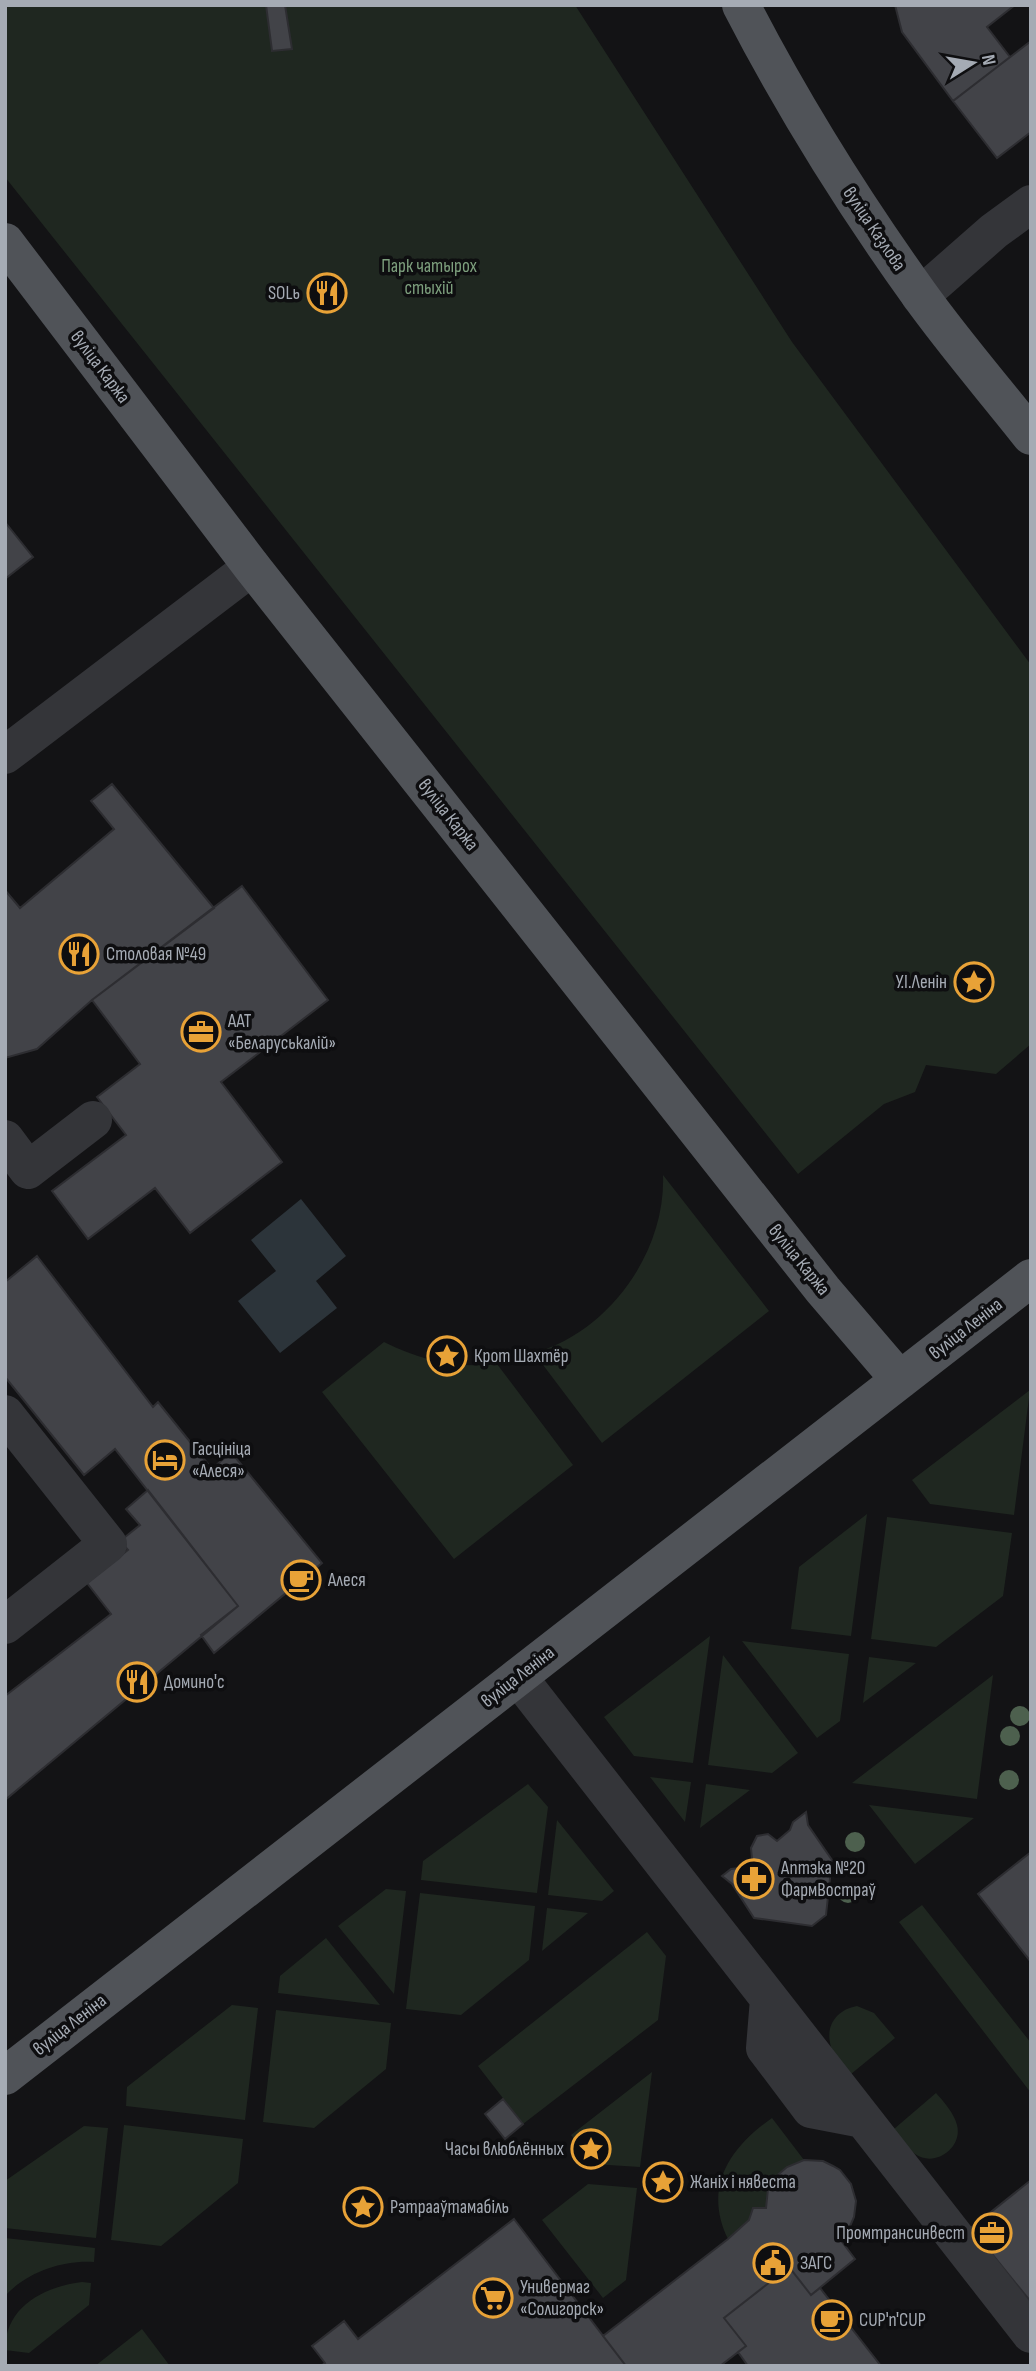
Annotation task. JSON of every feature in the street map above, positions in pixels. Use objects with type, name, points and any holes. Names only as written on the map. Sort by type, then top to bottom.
[{"type":"main road","name":"вуліца Казлова","points":[[741,5],[777,75],[842,182],[920,296],[1031,436]]},
{"type":"main road","name":"вуліца Каржа","points":[[5,242],[252,567],[823,1290],[900,1380]]},
{"type":"main road","name":"вуліца Леніна","points":[[5,2076],[1031,1278]]},
{"type":"lane","points":[[920,296],[994,231],[1031,204]]},
{"type":"lane","points":[[5,755],[252,567]]},
{"type":"lane","points":[[5,1139],[28,1170],[93,1120]]},
{"type":"lane","points":[[5,1414],[108,1544],[5,1625]]},
{"type":"lane","points":[[518,1677],[1031,2334]]},
{"type":"green space","name":"Парк чатырох стыхій","points":[[5,5],[575,5],[792,342],[1031,665],[1031,1044],[996,1074],[926,1065],[915,1092],[884,1104],[798,1174],[5,177]]},
{"type":"green space","points":[[663,1175],[769,1311],[602,1443],[534,1353],[561,1342],[586,1327],[609,1308],[628,1285],[655,1232]]},
{"type":"green space","points":[[384,1342],[439,1362],[497,1364],[573,1465],[454,1559],[322,1392]]},
{"type":"green space","points":[[1030,1390],[1014,1515],[930,1504],[912,1480]]},
{"type":"green space","points":[[867,1514],[851,1636],[791,1629],[799,1567]]},
{"type":"green space","points":[[887,1517],[1012,1533],[1003,1596],[936,1647],[871,1639]]},
{"type":"green space","points":[[710,1636],[693,1763],[634,1756],[604,1717]]},
{"type":"green space","points":[[742,1641],[849,1654],[840,1721],[817,1738]]},
{"type":"green space","points":[[723,1655],[798,1753],[772,1773],[708,1765]]},
{"type":"green space","points":[[869,1657],[916,1663],[863,1703]]},
{"type":"green space","points":[[993,1675],[977,1799],[852,1783]]},
{"type":"green space","points":[[650,1777],[691,1782],[685,1822]]},
{"type":"green space","points":[[528,1784],[548,1807],[537,1893],[421,1880],[423,1861]]},
{"type":"green space","points":[[706,1784],[750,1790],[700,1828]]},
{"type":"green space","points":[[869,1805],[974,1818],[915,1864]]},
{"type":"green space","points":[[557,1820],[614,1891],[602,1901],[548,1895]]},
{"type":"green space","points":[[386,1889],[406,1891],[394,1994],[338,1926]]},
{"type":"green space","points":[[420,1893],[535,1906],[529,1960],[461,2015],[406,2009]]},
{"type":"green space","points":[[922,1905],[1031,2043],[1031,2093],[899,1922]]},
{"type":"green space","points":[[547,1908],[588,1913],[542,1951]]},
{"type":"green space","points":[[647,1932],[666,1956],[658,2020],[523,2124],[478,2066]]},
{"type":"green space","points":[[326,1938],[380,2005],[278,1993],[280,1976]]},
{"type":"green space","points":[[232,2005],[258,2008],[245,2120],[126,2106],[127,2087]]},
{"type":"green space","points":[[857,2006],[874,2013],[895,2038],[851,2074],[833,2052],[829,2036],[837,2017],[849,2008]]},
{"type":"green space","points":[[276,2010],[391,2023],[386,2069],[314,2128],[263,2122]]},
{"type":"green space","points":[[652,2072],[640,2167],[593,2164],[571,2135]]},
{"type":"green space","points":[[936,2093],[954,2116],[958,2133],[952,2148],[946,2153],[931,2159],[923,2158],[909,2149],[894,2129]]},
{"type":"green space","points":[[772,2118],[804,2160],[788,2167],[776,2177],[769,2191],[766,2208],[753,2208],[749,2220],[728,2239],[718,2203],[725,2171],[743,2142]]},
{"type":"green space","points":[[124,2125],[243,2139],[238,2183],[161,2246],[111,2240]]},
{"type":"green space","points":[[84,2126],[108,2128],[96,2238],[5,2228],[5,2181]]},
{"type":"green space","points":[[588,2184],[637,2188],[626,2280],[603,2298],[542,2220]]},
{"type":"green space","points":[[5,2238],[95,2248],[94,2262],[70,2263],[46,2269],[24,2280],[5,2296]]},
{"type":"green space","points":[[82,2282],[91,2283],[89,2305],[29,2353],[5,2350],[12,2322],[29,2302],[40,2294]]},
{"type":"green space","points":[[142,2329],[170,2366],[95,2366]]},
{"type":"shaded area","points":[[301,1199],[346,1256],[316,1281],[337,1308],[280,1353],[238,1301],[276,1271],[251,1240]]},
{"type":"building","points":[[266,5],[285,5],[292,49],[272,51]]},
{"type":"building","points":[[895,5],[1015,5],[987,27],[1010,57],[953,101],[902,32]]},
{"type":"building","points":[[1031,41],[1031,132],[997,158],[953,101]]},
{"type":"building","points":[[5,522],[33,557],[5,579]]},
{"type":"building","name":"Столовая №49","points":[[112,784],[214,908],[92,1000],[37,1049],[5,1058],[5,890],[20,908],[114,829],[91,801]]},
{"type":"building","name":"ААТ «Беларуськалій»","points":[[242,886],[328,1000],[221,1082],[282,1162],[190,1233],[155,1188],[88,1239],[52,1191],[126,1135],[97,1097],[140,1064],[92,1000]]},
{"type":"building","name":"Гасцініца «Алеся»","points":[[37,1256],[153,1407],[158,1402],[212,1469],[231,1452],[322,1563],[214,1653],[201,1635],[238,1606],[115,1449],[84,1475],[5,1377],[5,1282]]},
{"type":"building","points":[[148,1490],[238,1606],[5,1800],[5,1696],[111,1614],[87,1583],[128,1550],[120,1541],[140,1525],[126,1509]]},
{"type":"building","points":[[806,1812],[808,1825],[832,1860],[826,1915],[812,1926],[754,1918],[732,1884],[722,1876],[752,1859],[751,1848],[757,1836],[768,1834],[777,1841],[790,1830],[793,1822]]},
{"type":"building","points":[[1031,1852],[1031,1962],[978,1894]]},
{"type":"building","points":[[503,2099],[523,2124],[505,2139],[485,2114]]},
{"type":"building","name":"ЗАГС","points":[[804,2160],[823,2161],[833,2166],[840,2170],[851,2184],[856,2201],[854,2217],[848,2231],[840,2239],[855,2259],[811,2295],[789,2267],[724,2318],[746,2346],[720,2366],[626,2366],[603,2336],[728,2239],[749,2220],[753,2208],[766,2208],[768,2189],[773,2179],[787,2167]]},
{"type":"building","points":[[1031,2180],[1031,2302],[971,2228]]},
{"type":"building","name":"Универмаг «Солигорск»","points":[[514,2219],[626,2366],[321,2366],[325,2363],[312,2346],[344,2321],[358,2339]]},
{"type":"building","points":[[789,2267],[811,2295],[820,2288],[881,2366],[748,2366],[738,2352],[746,2346],[724,2318]]},
{"type":"place","name":"SOLь","points":[[327,293]]},
{"type":"place","name":"Столовая №49","points":[[79,954]]},
{"type":"place","name":"У.І.Ленін","points":[[974,982]]},
{"type":"place","name":"ААТ «Беларуськалій»","points":[[201,1032]]},
{"type":"place","name":"Крот Шахтёр","points":[[447,1356]]},
{"type":"place","name":"Гасцініца «Алеся»","points":[[165,1460]]},
{"type":"place","name":"Алеся","points":[[301,1580]]},
{"type":"place","name":"Домино'c","points":[[137,1682]]},
{"type":"place","name":"Аптэка №20 ФармВостраў","points":[[754,1879]]},
{"type":"place","name":"Часы влюблённых","points":[[591,2149]]},
{"type":"place","name":"Жаніх і нявеста","points":[[663,2182]]},
{"type":"place","name":"Рэтрааўтамабіль","points":[[363,2207]]},
{"type":"place","name":"Промтрансинвест","points":[[992,2233]]},
{"type":"place","name":"ЗАГС","points":[[773,2263]]},
{"type":"place","name":"Универмаг «Солигорск»","points":[[493,2298]]},
{"type":"place","name":"CUP'n'CUP","points":[[832,2320]]}]
